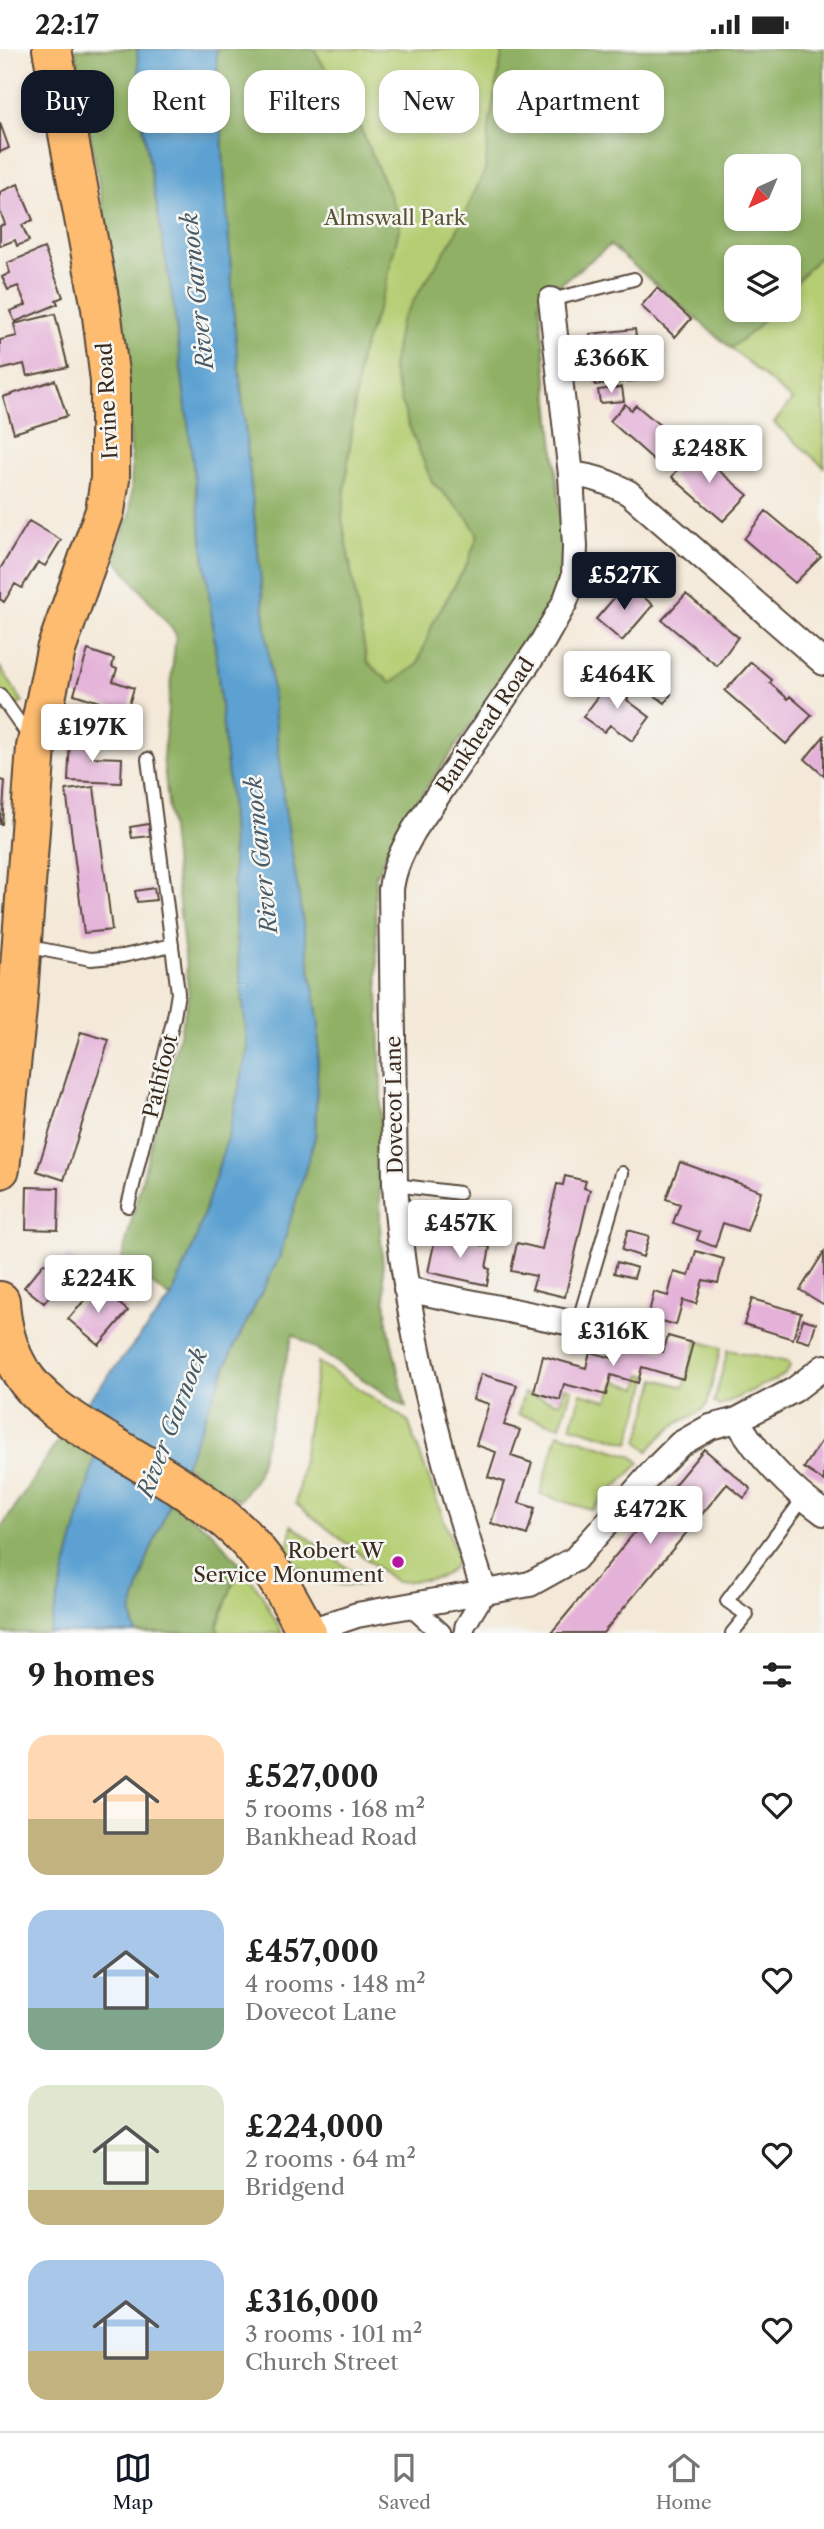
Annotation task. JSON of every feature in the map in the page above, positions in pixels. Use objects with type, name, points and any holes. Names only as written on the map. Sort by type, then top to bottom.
[{"type":"main road","name":"Irvine Road","points":[[36,747],[56,650],[105,511],[111,448],[110,381],[101,308],[52,49]]},
{"type":"main road","points":[[0,1169],[17,1009],[36,747]]},
{"type":"main road","points":[[0,1301],[5,1335],[21,1372],[44,1398],[68,1418],[205,1503],[230,1523],[267,1563],[307,1633]]},
{"type":"street","name":"Bankhead Road","points":[[398,858],[414,830],[543,641],[565,602],[574,577],[571,475],[551,300]]},
{"type":"street","points":[[571,475],[584,475],[614,484],[629,493],[824,663]]},
{"type":"street","name":"Dovecot Lane","points":[[398,858],[391,889],[395,1185],[406,1289],[437,1436],[485,1593]]},
{"type":"street","points":[[406,1289],[610,1331]]},
{"type":"street","points":[[307,1633],[358,1615],[530,1584],[575,1559],[657,1466],[680,1444],[710,1427],[737,1420],[794,1390],[824,1367]]},
{"type":"street","points":[[737,1420],[780,1475],[803,1499],[824,1513]]},
{"type":"street","points":[[464,1633],[465,1626],[485,1593]]},
{"type":"street","points":[[411,1605],[441,1633]]},
{"type":"lane","points":[[551,300],[634,279]]},
{"type":"lane","points":[[0,695],[36,747]]},
{"type":"lane","name":"Pathfoot","points":[[128,1206],[178,993],[149,759]]},
{"type":"lane","points":[[22,946],[92,959],[123,956],[172,945]]},
{"type":"lane","points":[[578,1323],[622,1173]]},
{"type":"lane","points":[[395,1185],[459,1193]]},
{"type":"lane","points":[[732,1633],[747,1615],[727,1601],[803,1499]]},
{"type":"green space","points":[[75,49],[137,49],[139,70],[128,70],[128,133],[144,133],[173,302],[213,626],[230,797],[236,937],[248,1049],[228,1136],[195,1242],[171,1298],[121,1262],[189,996],[163,757],[176,634],[113,556],[130,515],[132,468],[127,380],[107,229],[90,133],[114,133],[114,70],[79,70]]},
{"type":"green space","name":"Almswall Park","points":[[216,49],[824,49],[824,467],[774,423],[792,400],[610,245],[539,301],[564,550],[396,831],[230,110],[230,70],[221,70]]},
{"type":"green space","name":"Almswall Park","points":[[216,49],[314,49],[326,70],[244,70],[244,133],[363,133],[401,221],[385,289],[360,358],[342,518],[367,662],[391,683],[417,665],[433,623],[467,564],[478,535],[467,517],[432,482],[407,421],[392,368],[400,322],[455,235],[485,170],[493,104],[493,133],[664,133],[664,70],[499,70],[503,49],[824,49],[824,260],[819,257],[801,277],[801,245],[724,245],[724,322],[761,322],[754,330],[731,348],[610,245],[539,301],[564,550],[558,591],[537,631],[396,831],[376,875],[381,1078],[380,1226],[387,1321],[406,1407],[293,1334],[257,1476],[239,1501],[185,1465],[231,1353],[279,1258],[315,1137],[319,1025],[284,803],[235,331],[222,133],[230,133],[230,70],[217,70]]},
{"type":"green space","points":[[0,667],[23,702],[0,714]]},
{"type":"green space","points":[[697,1341],[721,1348],[707,1404],[698,1413],[662,1435],[648,1451],[638,1442],[656,1379],[684,1387]]},
{"type":"green space","points":[[728,1350],[789,1362],[790,1367],[783,1376],[719,1406],[714,1402]]},
{"type":"green space","points":[[318,1362],[408,1421],[457,1556],[455,1565],[443,1576],[396,1582],[296,1504]]},
{"type":"green space","points":[[642,1374],[649,1376],[629,1443],[571,1426],[581,1393],[608,1401],[615,1381],[638,1388]]},
{"type":"green space","points":[[565,1387],[572,1389],[560,1426],[518,1414],[524,1393],[560,1403]]},
{"type":"green space","points":[[558,1433],[632,1456],[640,1463],[592,1510],[540,1494]]},
{"type":"green space","points":[[61,1436],[95,1457],[49,1633],[0,1633],[0,1530]]},
{"type":"green space","points":[[170,1501],[214,1534],[240,1564],[217,1627],[219,1633],[136,1633],[131,1614],[147,1559]]},
{"type":"green space","points":[[292,1525],[368,1584],[333,1584],[304,1570],[287,1554]]},
{"type":"green space","points":[[240,1564],[261,1593],[282,1633],[219,1633],[217,1628]]},
{"type":"water","points":[[137,49],[216,49],[217,70],[139,70]]},
{"type":"water","name":"River Garnock","points":[[144,133],[222,133],[235,331],[284,803],[319,1024],[315,1137],[279,1258],[231,1353],[147,1559],[131,1614],[136,1633],[49,1633],[95,1457],[84,1406],[171,1298],[195,1242],[228,1136],[248,1049],[236,937],[230,797],[213,626],[173,302]]},
{"type":"building","points":[[0,123],[9,148],[0,152]]},
{"type":"building","points":[[18,184],[33,220],[22,225],[29,241],[17,246],[15,240],[0,246],[0,226],[5,224],[0,211],[0,192]]},
{"type":"building","points":[[44,248],[63,297],[56,300],[58,304],[15,322],[10,311],[26,305],[18,286],[8,290],[2,277],[10,273],[7,263]]},
{"type":"building","points":[[657,288],[691,319],[675,337],[641,306]]},
{"type":"building","points":[[55,314],[68,367],[27,376],[24,364],[0,370],[0,340],[17,336],[14,324]]},
{"type":"building","points":[[635,329],[637,346],[623,348],[624,359],[638,357],[641,380],[595,385],[590,334]]},
{"type":"building","points":[[55,380],[67,416],[14,433],[3,397]]},
{"type":"building","points":[[622,387],[624,401],[600,403],[598,390]]},
{"type":"building","points":[[625,404],[631,410],[636,405],[674,437],[654,460],[610,421]]},
{"type":"building","points":[[693,449],[748,495],[723,521],[672,477]]},
{"type":"building","points":[[766,511],[821,557],[795,583],[744,539]]},
{"type":"building","points":[[29,521],[61,540],[45,566],[38,562],[22,588],[15,584],[4,602],[0,599],[0,569]]},
{"type":"building","points":[[650,571],[654,588],[644,591],[640,574]]},
{"type":"building","points":[[627,583],[653,605],[622,641],[596,619]]},
{"type":"building","points":[[686,594],[738,637],[717,666],[662,620]]},
{"type":"building","points":[[88,650],[114,659],[112,667],[117,669],[113,681],[134,688],[127,711],[74,694]]},
{"type":"building","points":[[751,662],[772,680],[770,683],[788,699],[790,696],[812,715],[786,744],[725,691]]},
{"type":"building","points":[[644,674],[671,694],[665,703],[638,683]]},
{"type":"building","points":[[613,677],[632,691],[627,700],[650,717],[632,741],[610,725],[604,732],[583,717]]},
{"type":"building","points":[[824,736],[824,776],[805,759]]},
{"type":"building","points":[[70,738],[93,739],[92,757],[122,758],[121,783],[68,781]]},
{"type":"building","points":[[0,780],[5,781],[2,824],[0,824]]},
{"type":"building","points":[[94,787],[112,930],[84,933],[66,790]]},
{"type":"building","points":[[149,824],[150,836],[132,838],[130,827]]},
{"type":"building","points":[[154,888],[156,900],[137,902],[135,891]]},
{"type":"building","points":[[81,1032],[109,1040],[64,1180],[37,1171]]},
{"type":"building","points":[[680,1162],[761,1191],[747,1231],[723,1223],[715,1247],[697,1240],[700,1232],[673,1223],[680,1204],[666,1199]]},
{"type":"building","points":[[565,1176],[586,1181],[584,1188],[590,1190],[565,1297],[532,1289],[536,1276],[511,1271],[517,1243],[542,1249],[557,1184],[563,1185]]},
{"type":"building","points":[[27,1187],[59,1188],[58,1230],[26,1229]]},
{"type":"building","points":[[628,1230],[649,1236],[643,1257],[622,1250]]},
{"type":"building","points":[[436,1235],[490,1247],[486,1268],[490,1269],[487,1285],[428,1272]]},
{"type":"building","points":[[696,1251],[724,1259],[718,1283],[703,1280],[696,1304],[683,1300],[676,1325],[648,1317],[654,1292],[668,1296],[674,1272],[689,1276]]},
{"type":"building","points":[[824,1252],[824,1303],[823,1304],[800,1290]]},
{"type":"building","points":[[68,1255],[83,1267],[71,1282],[65,1277],[44,1303],[24,1287],[44,1263],[54,1272]]},
{"type":"building","points":[[617,1262],[637,1268],[634,1278],[614,1273]]},
{"type":"building","points":[[98,1285],[128,1311],[99,1345],[68,1319]]},
{"type":"building","points":[[752,1299],[801,1313],[793,1339],[744,1324]]},
{"type":"building","points":[[803,1319],[816,1323],[810,1343],[797,1339]]},
{"type":"building","points":[[668,1336],[693,1343],[683,1379],[642,1367],[638,1383],[611,1375],[606,1395],[564,1384],[560,1400],[534,1392],[543,1356],[586,1368],[590,1352],[616,1359],[621,1340],[663,1352]]},
{"type":"building","points":[[481,1374],[517,1385],[504,1425],[520,1430],[511,1456],[532,1463],[519,1503],[535,1508],[527,1535],[491,1523],[504,1482],[488,1477],[496,1452],[476,1445],[489,1404],[473,1399]]},
{"type":"building","points":[[824,1437],[824,1481],[804,1468]]},
{"type":"building","points":[[704,1449],[751,1489],[744,1498],[727,1484],[603,1633],[551,1633]]},
{"type":"place","name":"Robert W Service Monument","points":[[398,1562]]}]
